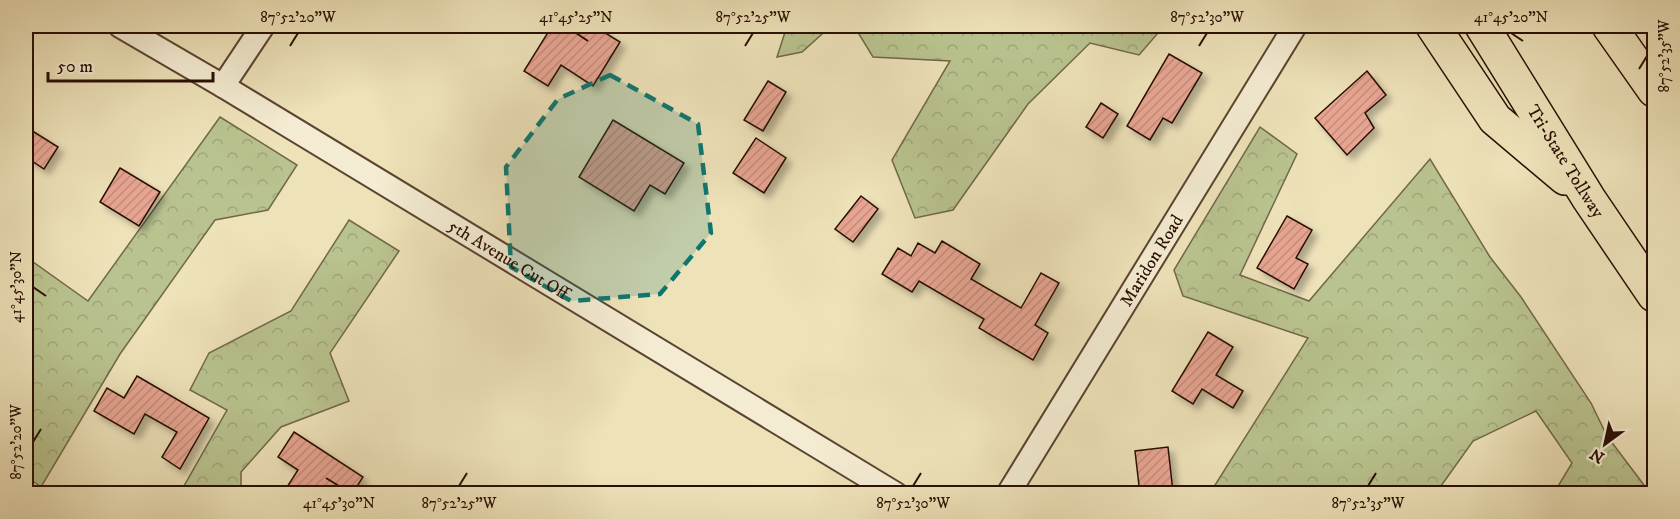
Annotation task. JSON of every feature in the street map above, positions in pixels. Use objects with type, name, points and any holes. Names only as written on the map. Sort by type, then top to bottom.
[{"type":"highway","points":[[1433,26],[1495,119],[1589,199]]},
{"type":"highway","name":"Tri-State Tollway","points":[[1482,26],[1589,199],[1654,295]]},
{"type":"highway","points":[[1609,26],[1654,90]]},
{"type":"street","name":"5th Avenue Cut Off","points":[[120,26],[223,86],[896,494]]},
{"type":"street","points":[[223,86],[262,26]]},
{"type":"street","name":"Maridon Road","points":[[1008,494],[1295,26]]},
{"type":"highlighted area","points":[[610,75],[698,124],[711,233],[660,294],[571,301],[511,267],[506,167],[558,99]]},
{"type":"green space","points":[[787,26],[831,26],[802,52],[777,57]]},
{"type":"green space","points":[[854,26],[1164,26],[1139,55],[1090,43],[1028,104],[953,210],[915,218],[892,160],[950,61],[873,57]]},
{"type":"green space","points":[[220,117],[297,165],[268,210],[215,220],[120,354],[41,487],[26,476],[26,257],[88,301]]},
{"type":"green space","points":[[1260,127],[1297,154],[1240,275],[1309,301],[1430,159],[1490,257],[1521,297],[1591,403],[1607,436],[1650,493],[1554,493],[1572,463],[1536,411],[1473,441],[1436,493],[1210,493],[1308,338],[1183,296],[1174,270]]},
{"type":"green space","points":[[349,220],[399,251],[330,353],[349,401],[281,427],[241,472],[241,493],[180,493],[227,410],[190,390],[209,353],[291,311]]},
{"type":"building","points":[[552,26],[594,26],[620,42],[593,86],[561,65],[548,86],[524,71]]},
{"type":"building","points":[[1169,54],[1202,73],[1172,123],[1163,118],[1150,140],[1127,126]]},
{"type":"building","points":[[1367,71],[1386,95],[1365,113],[1374,128],[1347,155],[1315,118]]},
{"type":"building","points":[[768,81],[786,92],[763,131],[744,120]]},
{"type":"building","points":[[1101,103],[1118,114],[1103,138],[1086,127]]},
{"type":"building","points":[[613,120],[684,163],[665,194],[650,185],[634,211],[579,177]]},
{"type":"building","points":[[26,127],[58,147],[44,169],[26,157]]},
{"type":"building","points":[[756,138],[786,158],[764,193],[733,173]]},
{"type":"building","points":[[120,168],[160,192],[139,226],[100,202]]},
{"type":"building","points":[[861,196],[878,209],[853,242],[835,229]]},
{"type":"building","points":[[1287,216],[1312,230],[1296,258],[1308,264],[1294,289],[1257,268]]},
{"type":"building","points":[[942,241],[980,264],[971,279],[1021,308],[1041,273],[1059,283],[1035,325],[1048,333],[1033,360],[979,328],[984,319],[919,281],[912,292],[882,274],[898,248],[911,256],[918,243],[935,253]]},
{"type":"building","points":[[1208,332],[1233,347],[1216,375],[1243,391],[1233,408],[1202,389],[1193,404],[1172,391]]},
{"type":"building","points":[[137,376],[209,418],[180,469],[162,457],[177,432],[145,414],[134,434],[94,411],[107,388],[124,398]]},
{"type":"building","points":[[294,432],[363,477],[352,494],[298,494],[287,487],[298,470],[278,457]]},
{"type":"building","points":[[1168,447],[1173,492],[1140,494],[1135,451]]}]
